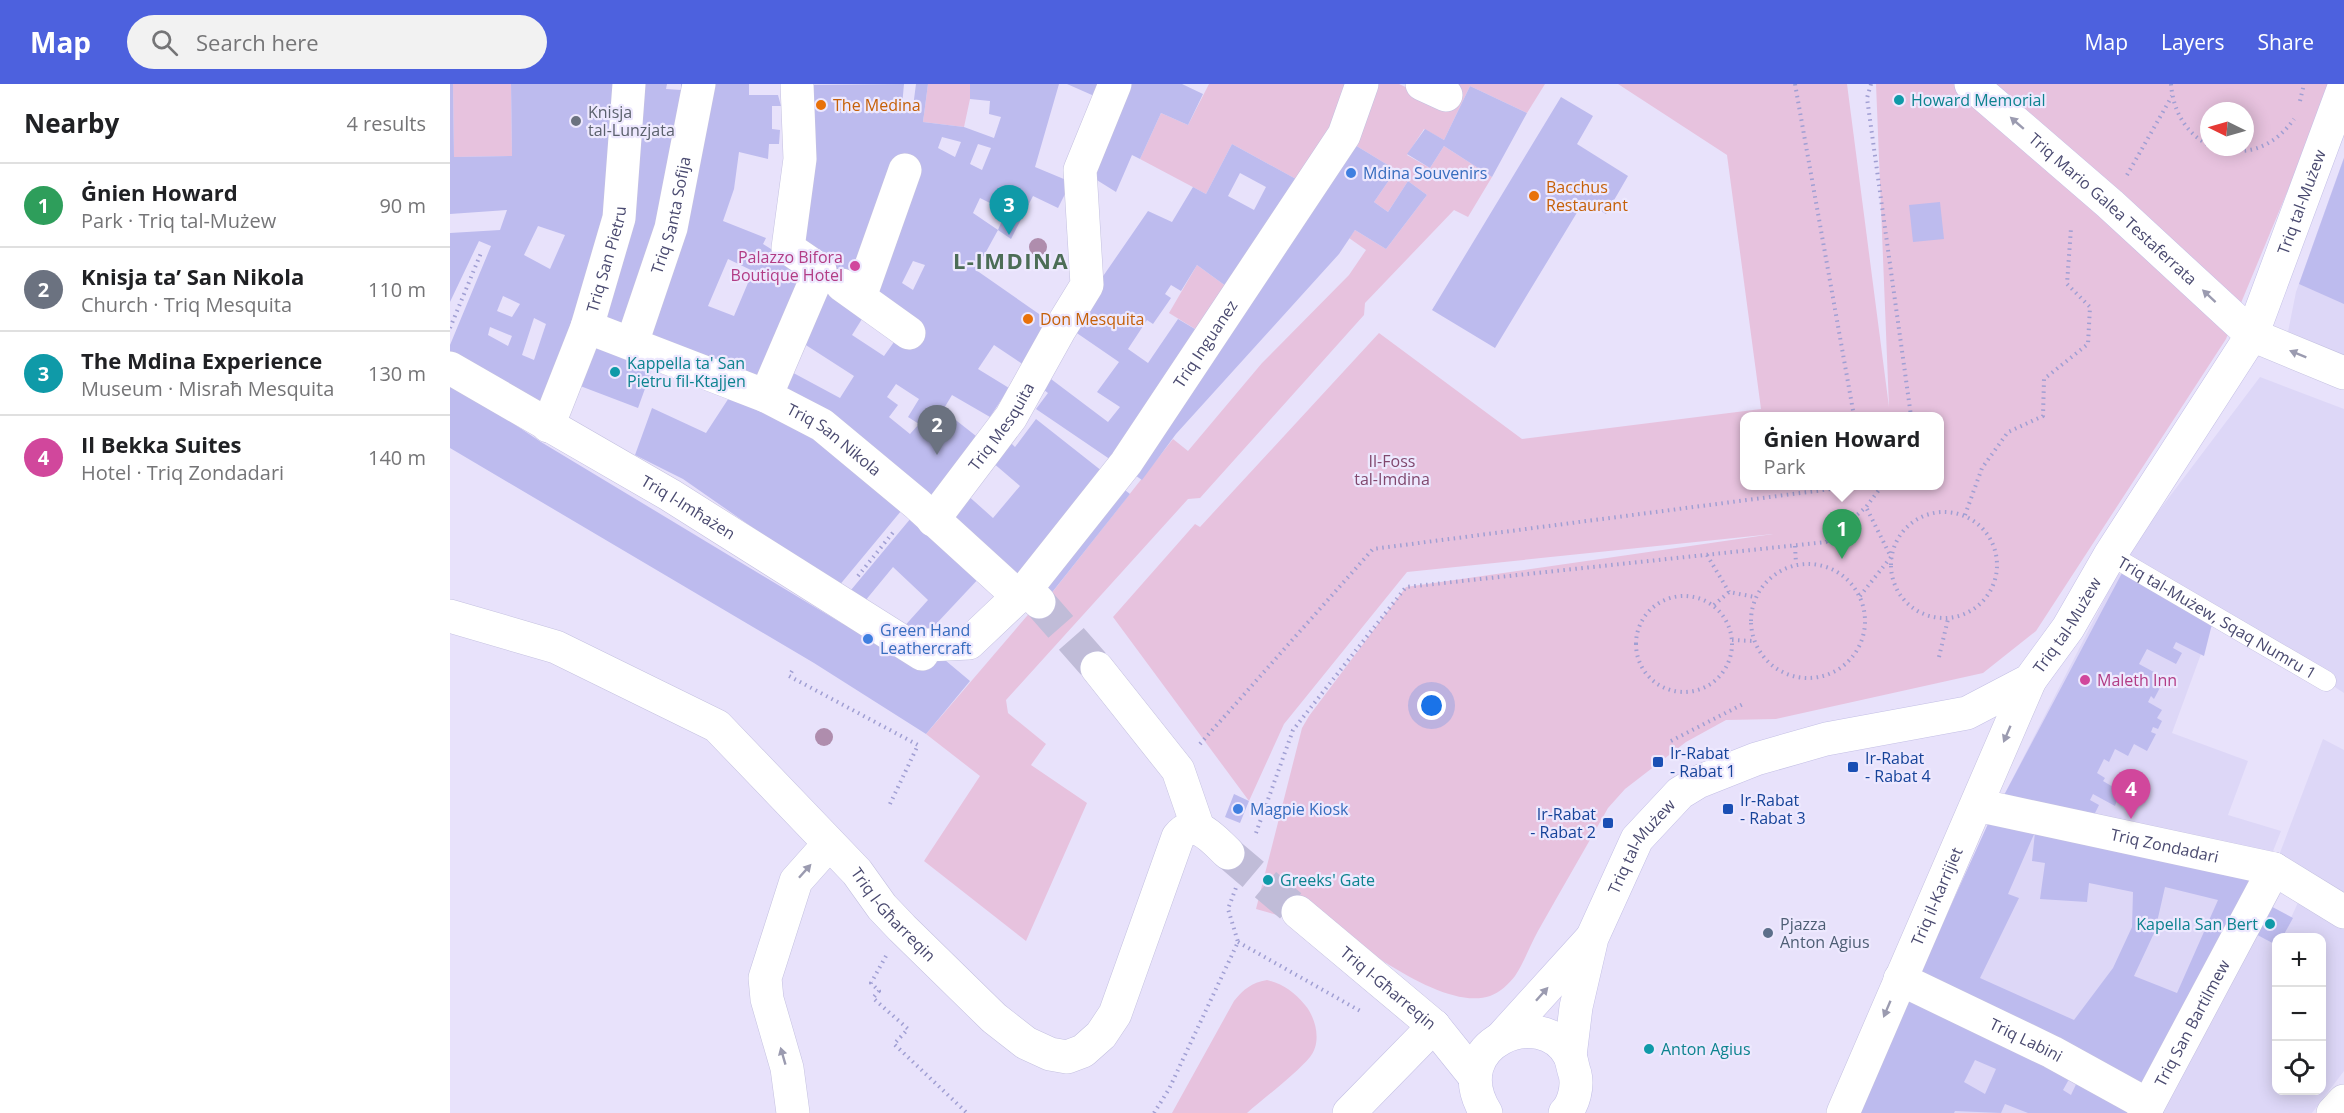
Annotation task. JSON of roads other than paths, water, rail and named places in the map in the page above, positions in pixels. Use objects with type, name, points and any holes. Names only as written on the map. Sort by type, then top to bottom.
[{"type":"street","name":"Triq San Pietru","points":[[548,426],[587,327],[619,218],[629,84]]},
{"type":"street","name":"Triq Santa Sofija","points":[[632,343],[671,228],[699,84]]},
{"type":"street","points":[[797,84],[800,159],[788,248],[909,333]]},
{"type":"street","name":"Triq Mesquita","points":[[925,512],[1011,417],[1060,328],[1087,285],[1080,170],[1115,84]]},
{"type":"street","name":"Triq Inguanez","points":[[922,654],[928,645],[969,643],[1028,596],[1126,463],[1344,135],[1362,84]]},
{"type":"street","name":"Triq Mario Galea Testaferrata","points":[[1971,84],[2110,204],[2252,335],[2344,374]]},
{"type":"street","name":"Triq tal-Mużew","points":[[1569,1112],[1577,1083],[1570,1056],[1576,1007],[1592,938],[1637,839],[1680,793],[1756,759],[1826,739],[1967,713],[2030,680],[2068,628],[2110,555],[2252,335],[2344,87]]},
{"type":"street","points":[[860,297],[905,170]]},
{"type":"street","points":[[766,396],[820,270]]},
{"type":"street","name":"Triq San Nikola","points":[[587,327],[766,396],[822,425],[1028,596]]},
{"type":"street","name":"Triq l-Imħażen","points":[[450,368],[670,495],[922,654]]},
{"type":"street","name":"Triq l-Għarreqin","points":[[450,615],[556,647],[717,726],[828,845],[857,872],[875,899],[902,928],[994,1018],[1026,1043],[1050,1054],[1067,1057],[1083,1051],[1101,1035],[1115,1014],[1178,837],[1190,827],[1197,828]]},
{"type":"street","points":[[1097,668],[1178,770],[1197,828],[1240,856]]},
{"type":"street","name":"Triq il-Karrijiet","points":[[1843,1113],[2030,680]]},
{"type":"street","name":"Triq Zondadari","points":[[1977,805],[2274,869],[2344,912]]},
{"type":"street","points":[[793,1113],[787,1068],[767,999],[765,978],[796,881],[828,845]]},
{"type":"street","name":"Triq San Bartilmew","points":[[2146,1109],[2274,869]]},
{"type":"street","name":"Triq l-Għarreqin","points":[[1298,912],[1434,1026],[1497,1041]]},
{"type":"street","name":"Triq tal-Mużew","points":[[1475,1077],[1479,1059],[1592,938]]},
{"type":"street","name":"Triq Labini","points":[[1900,979],[2052,1052],[2146,1109]]},
{"type":"street","points":[[1349,1113],[1434,1026],[1475,1077],[1478,1100],[1486,1113]]},
{"type":"street","points":[[1497,1041],[1517,1032],[1532,1032],[1547,1036],[1560,1044],[1570,1056]]},
{"type":"street","points":[[2333,1113],[2344,1101]]},
{"type":"lane","name":"Triq tal-Mużew, Sqaq Numru 1","points":[[2110,555],[2326,681]]},
{"type":"tunnel","points":[[1039,602],[1097,668]]},
{"type":"tunnel","points":[[1228,853],[1298,912]]},
{"type":"place","name":"Howard Memorial","points":[[1899,100]]},
{"type":"place","name":"The Medina","points":[[821,105]]},
{"type":"place","name":"Knisja tal-Lunzjata","points":[[576,121]]},
{"type":"place","name":"Mdina Souvenirs","points":[[1351,173]]},
{"type":"place","name":"Bacchus Restaurant","points":[[1534,196]]},
{"type":"place","name":"The Mdina Experience","points":[[1009,235]]},
{"type":"place","name":"Palazzo Bifora Boutique Hotel","points":[[855,266]]},
{"type":"place","name":"Don Mesquita","points":[[1028,319]]},
{"type":"place","name":"Kappella ta' San Pietru fil-Ktajjen","points":[[615,372]]},
{"type":"place","name":"Knisja ta’ San Nikola","points":[[937,455]]},
{"type":"place","name":"Ġnien Howard","points":[[1842,559]]},
{"type":"place","name":"Green Hand Leathercraft","points":[[868,639]]},
{"type":"place","name":"Maleth Inn","points":[[2085,680]]},
{"type":"place","name":"Ir-Rabat - Rabat 1","points":[[1658,762]]},
{"type":"place","name":"Ir-Rabat - Rabat 4","points":[[1853,767]]},
{"type":"place","name":"Magpie Kiosk","points":[[1238,809]]},
{"type":"place","name":"Ir-Rabat - Rabat 3","points":[[1728,809]]},
{"type":"place","name":"Il Bekka Suites","points":[[2131,819]]},
{"type":"place","name":"Ir-Rabat - Rabat 2","points":[[1608,823]]},
{"type":"place","name":"Greeks' Gate","points":[[1268,880]]},
{"type":"place","name":"Kapella San Bert","points":[[2270,924]]},
{"type":"place","name":"Pjazza Anton Agius","points":[[1768,933]]},
{"type":"place","name":"Anton Agius","points":[[1649,1049]]},
{"type":"district","name":"L-IMDINA","points":[[1011,261]]},
{"type":"park label","name":"Il-Foss tal-Imdina","points":[[1392,470]]}]
